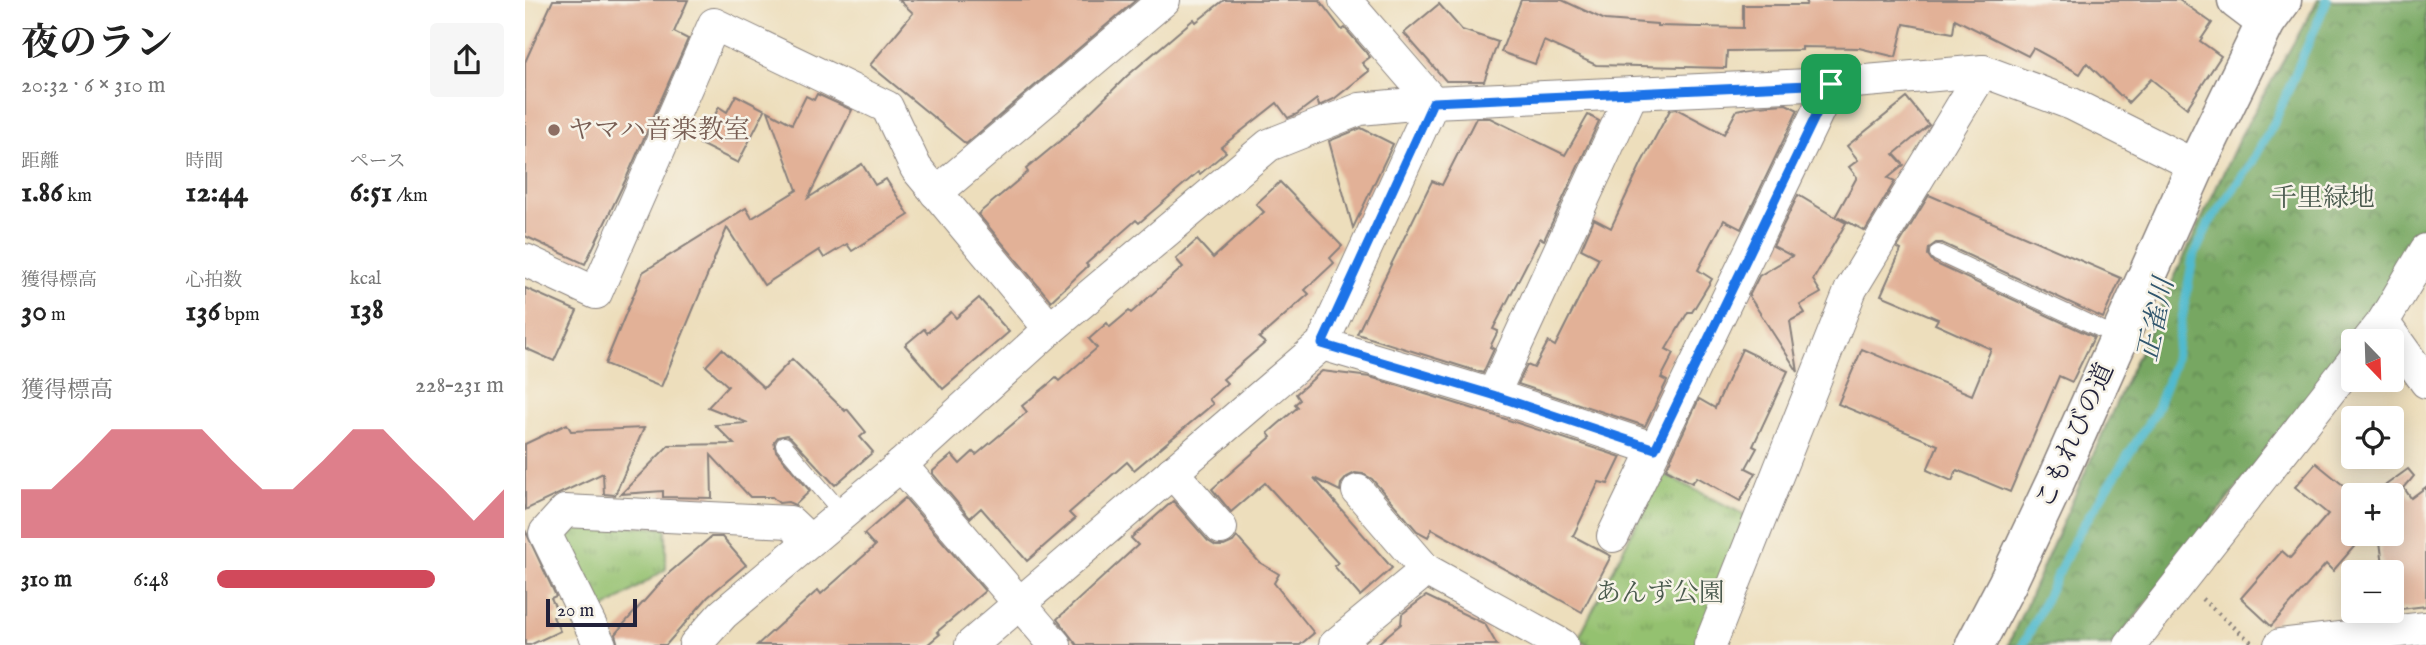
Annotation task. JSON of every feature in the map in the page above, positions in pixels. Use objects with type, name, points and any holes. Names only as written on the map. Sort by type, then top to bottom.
[{"type":"street","points":[[936,194],[1164,0]]},
{"type":"street","points":[[1355,4],[1433,102]]},
{"type":"street","name":"こもれびの道","points":[[1975,645],[2007,584],[2120,338],[2262,7]]},
{"type":"street","points":[[525,260],[596,293],[714,24],[887,107],[916,168],[1050,329]]},
{"type":"street","points":[[695,645],[723,614],[901,465],[1050,329],[1269,145],[1360,109],[1433,102],[1831,84],[1983,71],[2072,104],[2196,166]]},
{"type":"street","points":[[1710,645],[1851,289],[1983,71]]},
{"type":"street","points":[[1613,536],[1831,84]]},
{"type":"street","points":[[1493,395],[1632,93]]},
{"type":"street","points":[[971,645],[1322,344],[1433,102]]},
{"type":"street","points":[[2378,329],[2426,250]]},
{"type":"street","points":[[1322,344],[1493,395],[1655,449]]},
{"type":"street","points":[[2405,362],[2426,383]]},
{"type":"street","points":[[2130,645],[2341,377]]},
{"type":"street","points":[[901,465],[1055,645]]},
{"type":"street","points":[[1172,472],[1221,528]]},
{"type":"street","points":[[1358,491],[1426,570],[1554,643]]},
{"type":"street","points":[[600,645],[545,533],[565,511],[790,522],[809,540]]},
{"type":"street","points":[[1335,645],[1426,570]]},
{"type":"street","points":[[2280,645],[2426,628]]},
{"type":"lane","points":[[1938,253],[2120,338]]},
{"type":"lane","points":[[784,445],[842,513]]},
{"type":"path","points":[[2181,580],[2254,645]]},
{"type":"green space","name":"千里緑地","points":[[2318,0],[2426,0],[2426,224],[2373,315],[2362,329],[2341,329],[2341,356],[2113,645],[2008,645],[2130,372],[2241,135]]},
{"type":"green space","name":"あんず公園","points":[[1662,473],[1745,515],[1697,645],[1589,645],[1578,639]]},
{"type":"green space","points":[[568,523],[666,528],[666,569],[592,617],[555,538]]},
{"type":"building","points":[[553,0],[688,0],[674,32],[688,39],[585,264],[525,236],[525,62]]},
{"type":"building","points":[[899,0],[1136,0],[966,144],[870,65],[913,13]]},
{"type":"building","points":[[1224,0],[1319,0],[1342,30],[1345,28],[1370,57],[1362,63],[1369,71],[1334,99],[1319,106],[1317,99],[1288,118],[1277,103],[1221,147],[1226,152],[1200,174],[1198,172],[1139,223],[1136,220],[1086,264],[1088,266],[1051,301],[978,214],[1028,172],[1026,169],[1067,135],[1127,76],[1194,19],[1196,22]]},
{"type":"building","points":[[1521,0],[1562,0],[1605,20],[1657,26],[1743,28],[1743,5],[1806,5],[1807,0],[2179,0],[2212,23],[2200,41],[2221,56],[2187,108],[2151,79],[2128,103],[2087,63],[2080,74],[2033,48],[2028,56],[1955,19],[1953,33],[1904,24],[1896,57],[1859,48],[1802,47],[1802,50],[1727,51],[1726,68],[1596,65],[1544,41],[1535,64],[1501,52]]},
{"type":"building","points":[[1439,4],[1462,30],[1498,42],[1484,81],[1446,81],[1404,33]]},
{"type":"building","points":[[817,94],[852,110],[808,198],[862,164],[875,185],[886,179],[909,215],[852,251],[847,244],[824,258],[819,250],[764,285],[727,228],[661,387],[605,364],[643,272],[746,208],[752,218],[797,190],[768,111],[792,124],[806,96],[814,100]]},
{"type":"building","points":[[736,95],[765,110],[738,163],[700,144],[719,107],[727,112]]},
{"type":"building","points":[[1907,98],[1929,125],[1894,154],[1904,165],[1888,178],[1895,181],[1865,231],[1837,218],[1846,223],[1813,280],[1821,293],[1800,305],[1805,313],[1790,321],[1798,372],[1749,296],[1759,276],[1792,256],[1773,246],[1798,195],[1835,217],[1857,177],[1849,167],[1858,160],[1847,146]]},
{"type":"building","points":[[1786,104],[1798,110],[1741,229],[1724,220],[1698,270],[1712,279],[1666,349],[1674,353],[1661,378],[1667,381],[1645,426],[1518,384],[1527,365],[1534,368],[1548,342],[1555,346],[1599,258],[1581,249],[1594,219],[1611,228],[1670,110],[1677,109],[1724,134],[1737,110]]},
{"type":"building","points":[[1588,115],[1599,121],[1544,240],[1540,238],[1493,329],[1498,331],[1490,347],[1494,349],[1483,373],[1357,334],[1432,181],[1442,185],[1476,118],[1490,118],[1565,155]]},
{"type":"building","points":[[1361,128],[1393,144],[1353,228],[1329,141]]},
{"type":"building","points":[[1280,182],[1342,246],[1330,258],[1334,263],[1305,290],[1309,294],[1259,338],[1265,343],[1223,379],[1227,383],[1209,399],[1213,404],[1134,470],[1127,462],[1069,513],[1075,519],[1027,561],[981,508],[970,518],[933,471],[952,455],[960,464],[973,452],[976,455],[1027,412],[1022,406],[1056,378],[1059,381],[1097,348],[1089,339],[1107,323],[1110,327],[1129,311],[1131,313],[1183,267],[1176,259],[1197,240],[1213,258],[1264,212],[1256,204]]},
{"type":"building","points":[[1929,195],[2121,278],[2103,318],[1942,243],[1936,243],[1929,248],[1928,255],[1934,263],[2094,337],[2072,382],[2059,376],[2010,492],[1957,470],[1952,481],[1927,470],[1938,445],[1838,404],[1862,349],[1972,395],[1991,349],[1935,324],[1938,319],[1881,295],[1901,250],[1897,248]]},
{"type":"building","points":[[525,288],[577,311],[554,361],[525,348]]},
{"type":"building","points":[[979,298],[1009,332],[943,389],[905,345],[924,329],[927,333],[951,312],[956,318]]},
{"type":"building","points":[[722,349],[764,388],[792,359],[845,411],[847,409],[866,432],[860,437],[873,452],[835,485],[791,438],[787,435],[778,437],[774,442],[776,451],[810,491],[795,505],[788,502],[779,503],[772,497],[750,497],[711,455],[712,498],[663,497],[663,491],[621,494],[669,445],[734,444],[715,425],[748,423],[708,407],[728,386],[706,366]]},
{"type":"building","points":[[1742,349],[1788,371],[1753,446],[1757,448],[1746,468],[1756,473],[1740,501],[1697,477],[1692,483],[1666,469],[1699,399],[1715,408]]},
{"type":"building","points":[[1322,371],[1370,377],[1621,457],[1608,484],[1599,482],[1573,536],[1611,556],[1582,612],[1432,529],[1428,537],[1417,531],[1372,479],[1363,474],[1355,473],[1347,477],[1341,484],[1340,491],[1314,478],[1392,568],[1360,596],[1334,566],[1338,563],[1265,483],[1231,512],[1212,489],[1271,437],[1268,433],[1298,407],[1295,404],[1300,400],[1296,394]]},
{"type":"building","points":[[567,424],[571,431],[644,428],[615,495],[604,494],[603,473],[525,510],[525,444]]},
{"type":"building","points":[[2316,463],[2341,483],[2341,546],[2355,546],[2333,571],[2326,564],[2271,626],[2241,598],[2282,551],[2290,558],[2328,514],[2295,487]]},
{"type":"building","points":[[2408,469],[2414,476],[2404,488],[2404,483],[2389,483]]},
{"type":"building","points":[[2426,487],[2426,606],[2404,609],[2404,560],[2382,560],[2381,546],[2404,546],[2404,488],[2411,498]]},
{"type":"building","points":[[905,498],[985,591],[937,632],[940,634],[927,645],[757,645],[818,590],[821,594],[875,546],[864,534]]},
{"type":"building","points":[[1173,501],[1208,541],[1216,546],[1224,546],[1237,537],[1259,562],[1279,574],[1274,583],[1314,633],[1300,645],[1077,645],[1057,619],[1138,545],[1131,538]]},
{"type":"building","points":[[525,530],[556,596],[551,598],[559,614],[553,617],[560,631],[530,645],[525,645]]},
{"type":"building","points":[[711,537],[722,537],[746,565],[708,597],[666,645],[618,645],[615,634],[669,573]]},
{"type":"building","points":[[1426,596],[1485,624],[1497,645],[1376,645],[1401,624],[1402,614]]},
{"type":"waterway","name":"正雀川","points":[[2023,645],[2077,535],[2155,413],[2174,363],[2193,258],[2209,223],[2251,164],[2274,123],[2327,0]]},
{"type":"place","name":"ヤマハ音楽教室","points":[[554,130]]},
{"type":"route","points":[[1831,84],[1655,449],[1493,395],[1322,344],[1433,102],[1831,84]]}]
